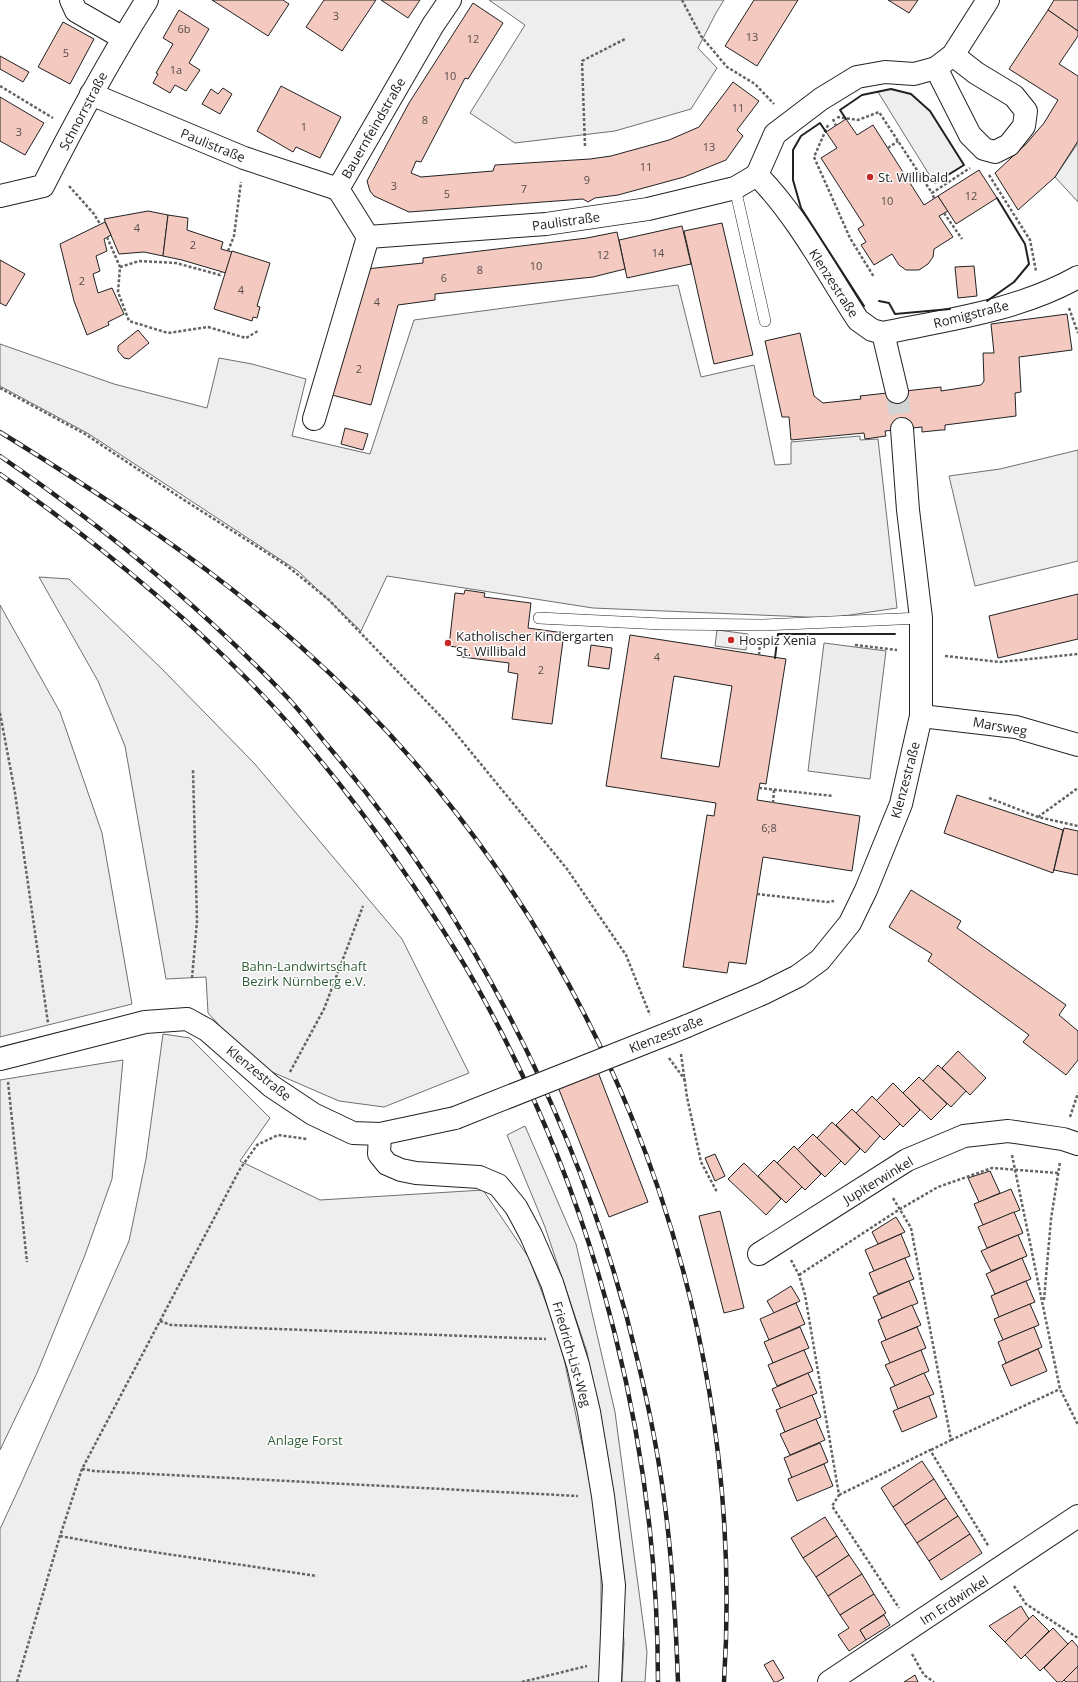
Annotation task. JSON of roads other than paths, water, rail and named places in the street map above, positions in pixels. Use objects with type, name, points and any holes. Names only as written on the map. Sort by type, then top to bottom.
[{"type":"street","points":[[71,0],[76,11],[123,38]]},
{"type":"street","name":"Schnorrstraße","points":[[0,196],[43,186],[91,94],[147,0]]},
{"type":"street","name":"Bauernfeindstraße","points":[[368,237],[338,189],[433,25],[450,0]]},
{"type":"street","points":[[756,175],[775,134],[821,99],[857,77],[885,72],[914,74],[936,68],[953,55],[988,0]]},
{"type":"street","points":[[936,68],[970,135],[984,149],[995,152],[1008,144],[1024,126],[1026,111],[1014,96],[976,72],[953,55]]},
{"type":"street","name":"Paulistraße","points":[[91,94],[244,158],[338,189]]},
{"type":"street","name":"Paulistraße","points":[[368,237],[546,224],[648,209],[735,188],[756,175]]},
{"type":"street","name":"Klenzestraße","points":[[756,175],[774,193],[790,215],[858,320],[872,330],[883,333]]},
{"type":"street","points":[[314,419],[368,237]]},
{"type":"street","name":"Romigstraße","points":[[883,333],[981,314],[1060,287],[1078,278]]},
{"type":"street","points":[[883,333],[897,392]]},
{"type":"street","name":"Klenzestraße","points":[[3,1058],[145,1022],[187,1019],[207,1030],[271,1086],[313,1114],[353,1133],[380,1134],[455,1118],[687,1026],[764,993],[798,976],[820,960],[850,923],[862,898],[901,804],[921,716],[921,618],[908,510],[902,430]]},
{"type":"street","name":"Marsweg","points":[[921,716],[1016,727],[1078,745]]},
{"type":"street","name":"Jupiterwinkel","points":[[759,1254],[907,1160],[964,1136],[1008,1131],[1071,1141]]},
{"type":"street","name":"Friedrich-List-Weg","points":[[380,1134],[379,1154],[387,1164],[401,1170],[416,1173],[479,1177],[498,1185],[516,1207],[531,1235],[552,1283],[570,1338],[589,1412],[603,1496],[614,1585],[610,1672]]},
{"type":"street","name":"Im Erdwinkel","points":[[829,1682],[1078,1516]]},
{"type":"lane","points":[[735,188],[765,321]]},
{"type":"lane","points":[[539,618],[662,624],[763,625],[921,618]]},
{"type":"tunnel","points":[[897,392],[902,429]]},
{"type":"railway","points":[[0,432],[78,481],[192,559],[229,587],[300,646],[403,749],[493,863],[569,985],[631,1115],[678,1251],[709,1392],[725,1536],[724,1682]]},
{"type":"railway","points":[[0,456],[39,483],[149,568],[219,630],[286,696],[356,780],[409,851],[434,887],[500,999],[530,1057],[557,1116],[581,1175],[603,1236],[622,1299],[647,1400],[664,1495],[672,1577],[678,1682]]},
{"type":"railway","points":[[0,474],[66,522],[160,598],[191,625],[268,701],[323,764],[375,830],[441,928],[487,1005],[527,1084],[561,1165],[590,1248],[614,1333],[633,1419],[647,1506],[655,1594],[658,1682]]},
{"type":"place","name":"St. Willibald","points":[[870,177]]},
{"type":"place","name":"Hospiz Xenia","points":[[731,640]]},
{"type":"place","name":"Katholischer Kindergarten St. Willibald","points":[[448,643]]},
{"type":"park label","name":"Bahn-Landwirtschaft Bezirk Nürnberg e.V.","points":[[304,974]]},
{"type":"park label","name":"Anlage Forst","points":[[305,1440]]}]
